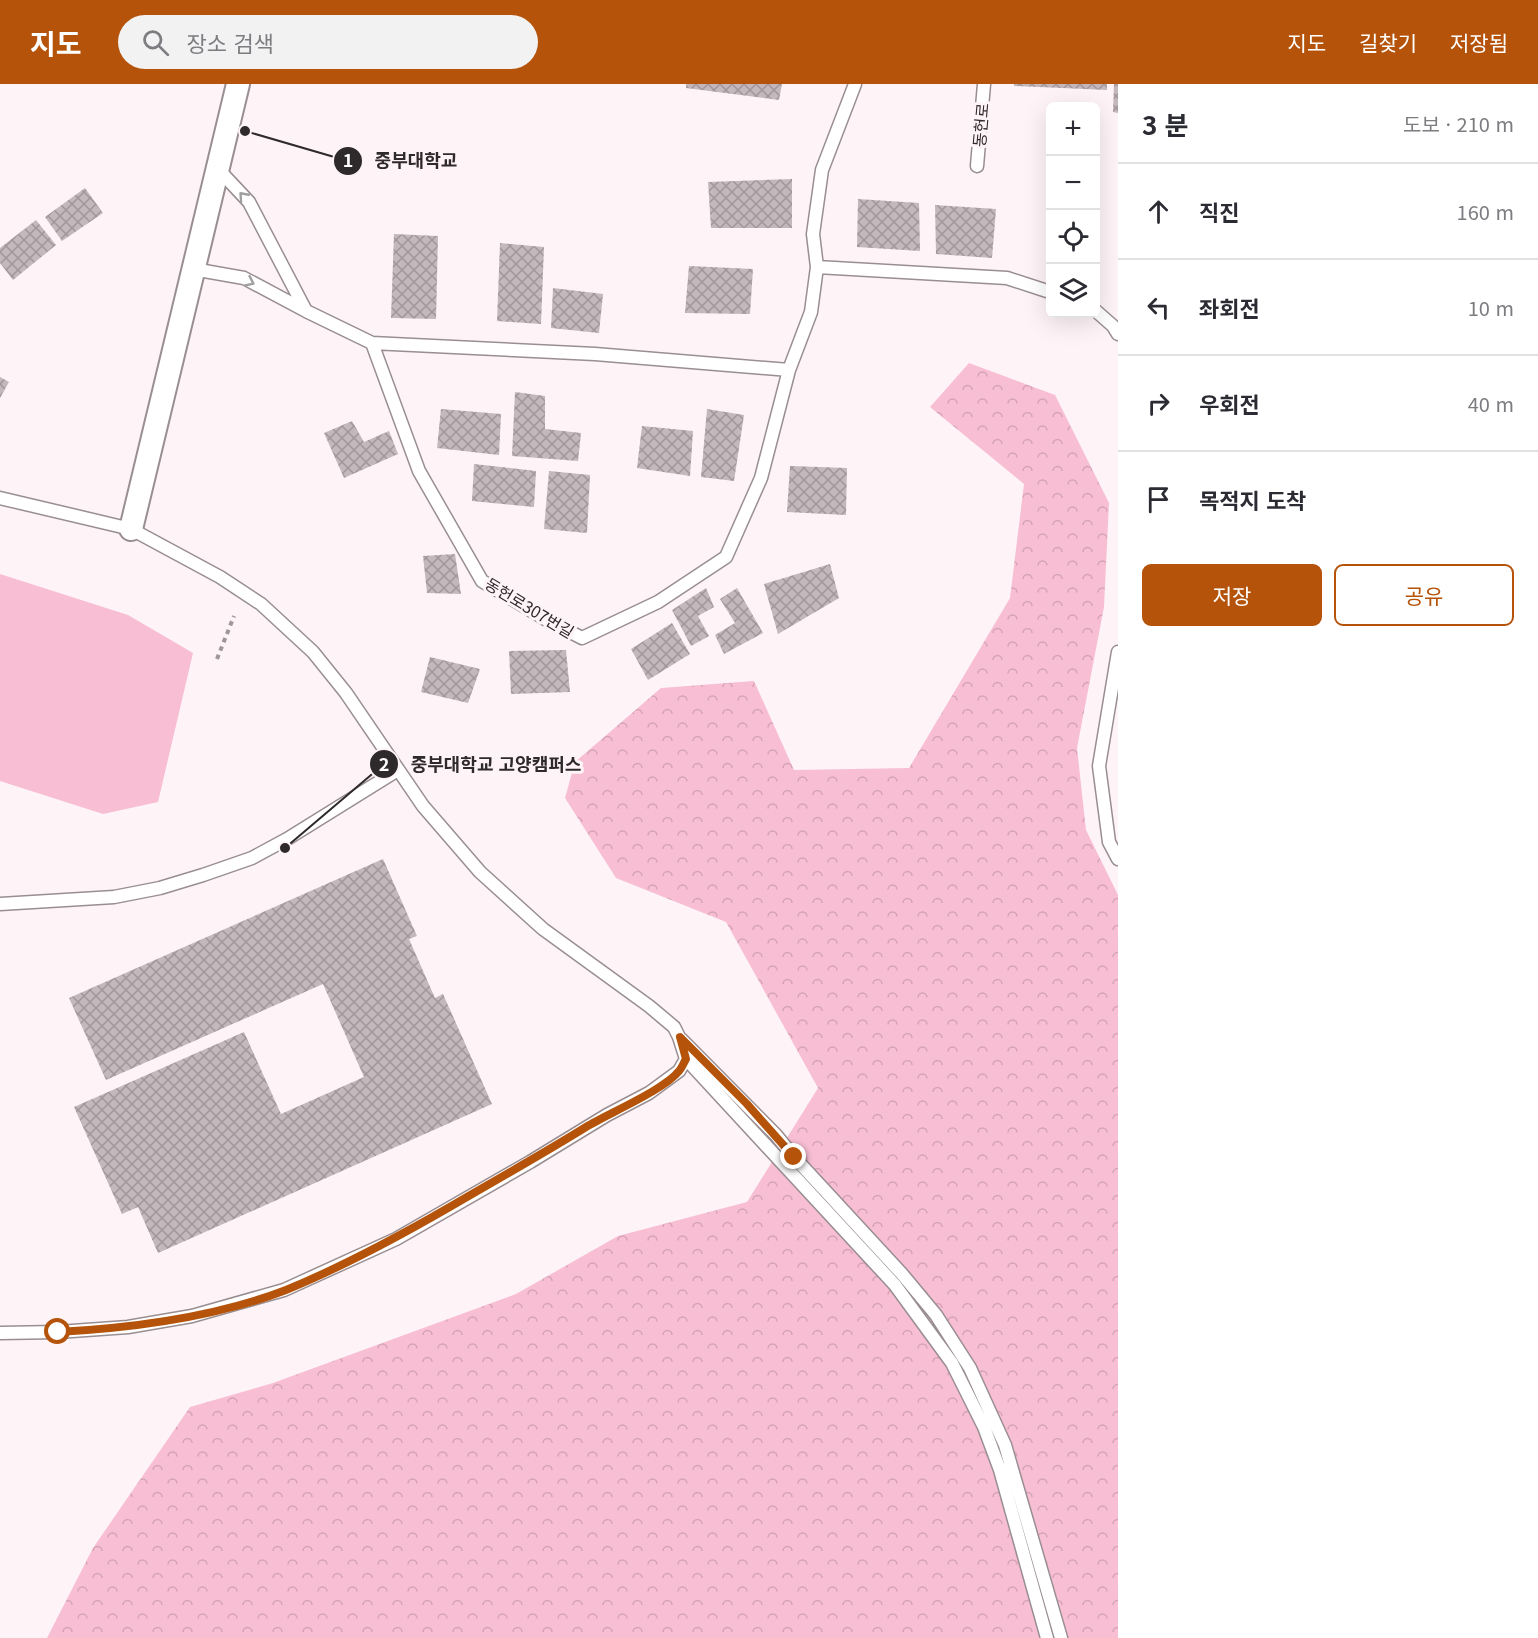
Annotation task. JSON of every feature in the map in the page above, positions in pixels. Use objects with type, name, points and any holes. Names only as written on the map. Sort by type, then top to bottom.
[{"type":"street","points":[[130,529],[238,84]]},
{"type":"lane","name":"동헌로307번길","points":[[372,343],[419,471],[482,580],[547,620],[582,638],[658,602],[726,557],[761,478],[789,370],[811,312],[817,267],[813,234],[822,170],[855,84]]},
{"type":"lane","name":"동헌로","points":[[977,166],[984,84]]},
{"type":"lane","points":[[218,169],[249,202],[306,311]]},
{"type":"lane","points":[[817,267],[1007,278],[1046,291]]},
{"type":"lane","points":[[193,269],[244,278],[372,343],[595,354],[789,370]]},
{"type":"lane","points":[[1100,315],[1113,326],[1118,334]]},
{"type":"lane","points":[[0,498],[130,529],[220,577],[261,604],[313,652],[346,693],[430,815],[488,879],[543,929],[649,1006],[674,1027],[680,1037],[776,1134],[936,1315],[970,1368],[1005,1445],[1061,1638]]},
{"type":"lane","points":[[1118,652],[1100,766],[1109,842],[1118,859]]},
{"type":"lane","points":[[0,904],[114,897],[160,888],[203,874],[261,853],[398,770]]},
{"type":"lane","points":[[680,1037],[686,1059],[895,1285],[952,1363],[984,1427],[1000,1470],[1047,1638]]},
{"type":"lane","points":[[0,1333],[128,1327],[192,1316],[284,1290],[396,1239],[530,1162],[607,1114],[649,1093],[679,1071],[686,1059]]},
{"type":"path","points":[[217,659],[234,616]]},
{"type":"green space","points":[[969,363],[1055,395],[1109,503],[1104,607],[1077,748],[1086,830],[1118,895],[1118,1638],[47,1638],[93,1548],[190,1407],[273,1383],[516,1294],[618,1236],[747,1202],[818,1088],[726,922],[616,878],[565,798],[575,762],[661,688],[754,681],[794,770],[909,768],[1010,598],[1024,484],[930,407]]},
{"type":"green space","points":[[0,574],[128,615],[193,653],[158,802],[103,814],[0,781]]},
{"type":"building","points":[[686,84],[782,84],[779,100],[686,88]]},
{"type":"building","points":[[1014,84],[1107,84],[1107,90],[1014,86]]},
{"type":"building","points":[[1114,84],[1118,84],[1118,113],[1113,112]]},
{"type":"building","points":[[792,179],[792,228],[711,228],[708,182]]},
{"type":"building","points":[[85,188],[103,213],[62,241],[45,217]]},
{"type":"building","points":[[858,199],[919,203],[920,251],[857,247]]},
{"type":"building","points":[[935,205],[996,209],[992,258],[936,254]]},
{"type":"building","points":[[36,220],[56,245],[13,280],[0,263],[0,248]]},
{"type":"building","points":[[394,234],[438,236],[436,319],[391,318]]},
{"type":"building","points":[[500,243],[544,247],[541,324],[497,321]]},
{"type":"building","points":[[689,266],[753,269],[750,314],[685,313]]},
{"type":"building","points":[[553,288],[603,294],[599,333],[551,328]]},
{"type":"building","points":[[0,377],[9,382],[0,398]]},
{"type":"building","points":[[515,392],[545,396],[545,429],[581,433],[578,461],[512,456]]},
{"type":"building","points":[[441,409],[501,414],[499,455],[437,448]]},
{"type":"building","points":[[707,409],[744,415],[734,481],[701,477]]},
{"type":"building","points":[[352,421],[364,442],[389,431],[398,454],[344,478],[324,433]]},
{"type":"building","points":[[642,426],[693,431],[690,476],[637,468]]},
{"type":"building","points":[[474,464],[536,471],[534,507],[472,501]]},
{"type":"building","points":[[790,466],[847,468],[846,515],[787,512]]},
{"type":"building","points":[[549,471],[590,475],[587,533],[544,529]]},
{"type":"building","points":[[455,554],[461,594],[427,593],[423,556]]},
{"type":"building","points":[[830,564],[839,598],[778,634],[764,584]]},
{"type":"building","points":[[706,588],[714,607],[698,616],[709,636],[691,646],[672,610]]},
{"type":"building","points":[[737,588],[763,633],[724,654],[715,635],[735,623],[720,599]]},
{"type":"building","points":[[672,623],[690,654],[648,680],[631,649]]},
{"type":"building","points":[[566,650],[570,692],[511,694],[509,651]]},
{"type":"building","points":[[430,657],[480,669],[468,703],[421,692]]},
{"type":"building","points":[[383,859],[417,936],[409,939],[435,998],[443,994],[492,1104],[158,1253],[138,1207],[122,1214],[74,1107],[244,1032],[281,1114],[364,1077],[323,984],[106,1080],[69,998]]},
{"type":"place","name":"중부대학교","points":[[245,131]]},
{"type":"place","name":"중부대학교 고양캠퍼스","points":[[285,848]]},
{"type":"route","points":[[58,1332],[128,1327],[192,1316],[242,1303],[284,1290],[396,1239],[670,1079],[679,1071],[686,1059],[680,1037],[776,1134],[794,1157]]}]
